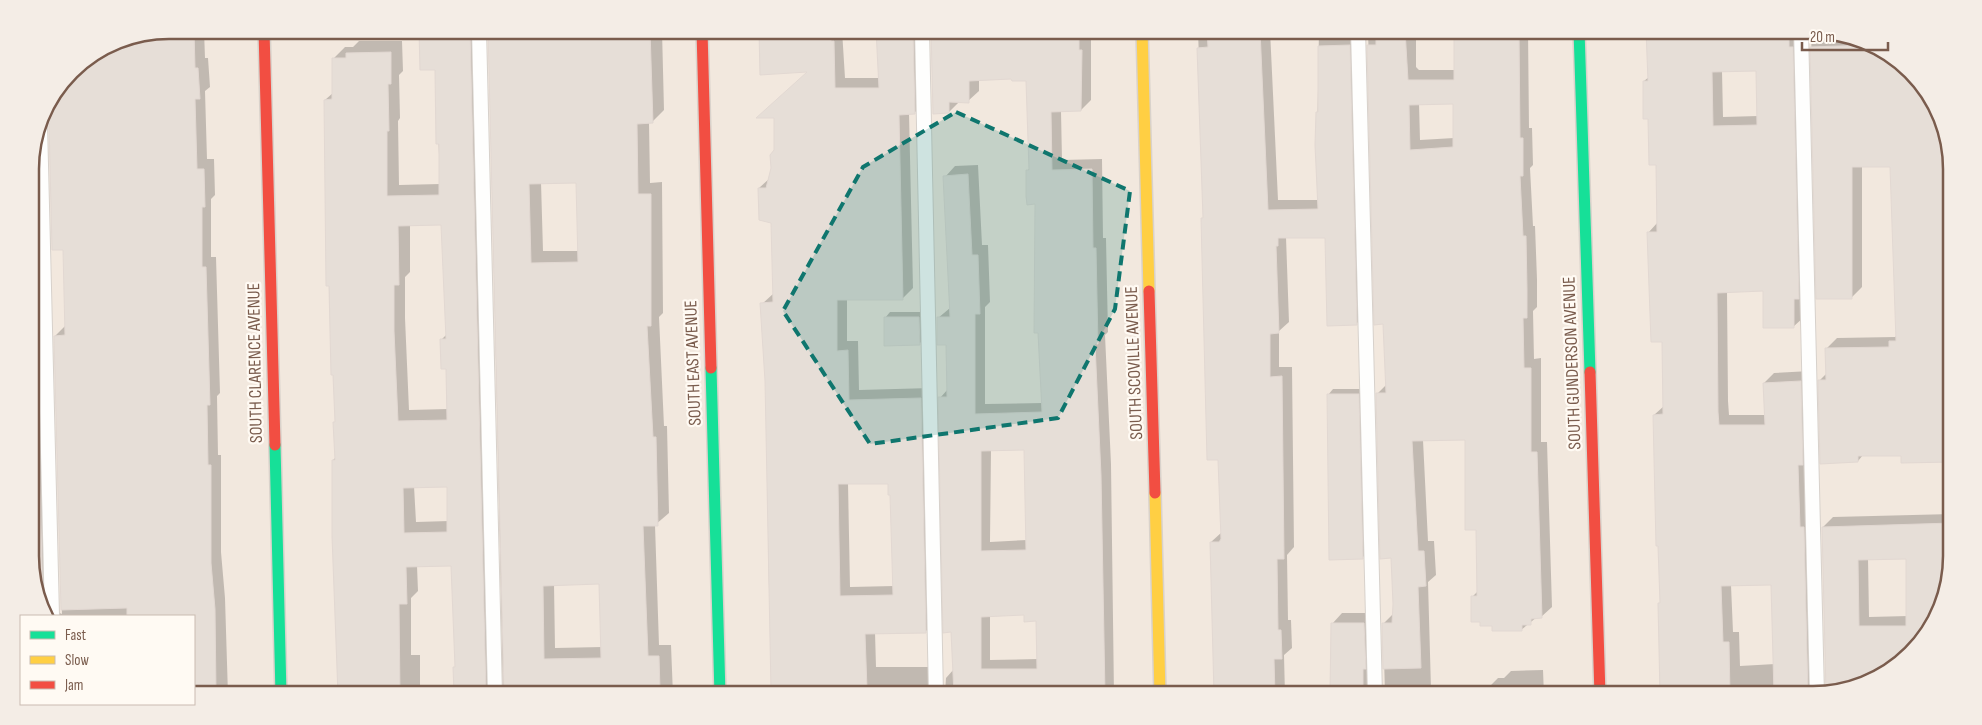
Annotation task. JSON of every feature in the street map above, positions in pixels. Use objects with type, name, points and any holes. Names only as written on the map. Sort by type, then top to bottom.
[{"type":"street","name":"SOUTH CLARENCE AVENUE","points":[[264,39],[281,686]]},
{"type":"street","name":"SOUTH EAST AVENUE","points":[[702,39],[720,686]]},
{"type":"street","name":"SOUTH SCOVILLE AVENUE","points":[[1142,39],[1160,686]]},
{"type":"street","name":"SOUTH GUNDERSON AVENUE","points":[[1580,39],[1600,686]]},
{"type":"lane","points":[[479,39],[495,686]]},
{"type":"lane","points":[[922,39],[936,686]]},
{"type":"lane","points":[[1358,39],[1375,686]]},
{"type":"lane","points":[[1801,39],[1817,686]]},
{"type":"lane","points":[[41,148],[52,614]]},
{"type":"highlighted area","points":[[956,112],[1130,191],[1115,309],[1058,418],[870,444],[783,311],[863,167]]},
{"type":"shaded area","points":[[168,39],[1814,39],[1847,43],[1871,52],[1886,61],[1911,83],[1926,104],[1933,119],[1942,151],[1943,557],[1941,579],[1910,643],[1899,654],[1878,669],[1863,676],[1839,684],[1822,686],[195,686],[195,615],[53,615],[41,582],[39,565],[39,160],[43,135],[52,111],[61,96],[152,40]]},
{"type":"building","points":[[194,39],[195,68],[198,68],[200,99],[195,99],[197,169],[204,169],[205,207],[202,207],[202,267],[206,267],[210,405],[207,405],[208,465],[211,465],[211,563],[215,609],[216,686],[195,686],[195,615],[127,615],[127,608],[61,610],[54,336],[65,335],[63,250],[52,250],[49,124],[52,111],[66,89],[83,71],[103,56],[135,43],[151,40]]},
{"type":"building","points":[[419,39],[470,39],[486,686],[454,686],[453,667],[455,667],[451,566],[406,567],[407,604],[399,604],[400,686],[338,686],[332,536],[332,460],[335,460],[333,422],[335,422],[333,375],[331,375],[329,286],[326,286],[324,100],[332,99],[332,58],[346,58],[346,53],[391,52],[391,84],[388,84],[387,196],[439,195],[439,144],[436,144],[435,70],[420,70]],"holes":[[[441,225],[446,339],[440,339],[441,369],[446,369],[447,420],[398,421],[394,331],[394,285],[399,285],[398,226]],[[447,487],[447,532],[404,533],[403,488]]]},
{"type":"building","points":[[488,39],[650,39],[653,123],[637,124],[638,194],[651,194],[651,326],[647,326],[653,437],[656,437],[658,526],[643,526],[648,656],[659,656],[660,686],[504,686]],"holes":[[[576,183],[578,262],[531,263],[529,184]],[[599,584],[601,658],[544,659],[543,586]]]},
{"type":"building","points":[[759,39],[831,39],[831,41],[834,41],[835,88],[879,88],[876,39],[913,39],[915,114],[899,115],[903,300],[837,300],[837,351],[848,350],[849,400],[921,398],[926,633],[865,634],[867,686],[771,686],[765,381],[760,303],[773,302],[771,223],[759,220],[758,188],[766,188],[771,168],[770,155],[774,150],[774,118],[756,118],[807,72],[760,75]],"holes":[[[838,484],[888,484],[888,495],[890,495],[893,595],[840,596]]]},
{"type":"building","points":[[931,39],[1079,39],[1079,50],[1082,50],[1081,111],[1051,112],[1052,170],[1092,169],[1093,248],[1096,248],[1098,344],[1095,344],[1101,475],[1105,686],[954,686],[951,632],[943,633],[938,397],[947,397],[946,345],[937,345],[937,317],[950,317],[943,176],[968,174],[972,255],[978,255],[980,314],[975,314],[975,414],[1042,412],[1038,333],[1034,333],[1035,204],[1027,205],[1026,196],[1026,170],[1029,170],[1026,81],[1012,81],[1011,79],[969,81],[969,103],[949,102],[949,113],[933,114]],"holes":[[[1024,450],[1026,550],[981,551],[981,451]],[[1024,615],[1024,622],[1036,621],[1037,669],[981,669],[981,617]]]},
{"type":"building","points":[[1208,39],[1260,39],[1268,210],[1318,209],[1315,145],[1316,112],[1318,112],[1318,46],[1350,45],[1357,325],[1327,326],[1325,238],[1278,238],[1278,246],[1276,246],[1279,333],[1270,334],[1270,377],[1282,376],[1284,559],[1277,559],[1278,630],[1281,630],[1282,659],[1274,659],[1275,686],[1214,686],[1210,542],[1219,542],[1221,539],[1218,460],[1207,460],[1201,218],[1203,218],[1197,48],[1208,47]]},
{"type":"building","points":[[1376,39],[1406,39],[1408,80],[1454,80],[1454,39],[1519,39],[1520,138],[1523,138],[1523,176],[1520,176],[1523,236],[1526,236],[1527,290],[1527,318],[1523,318],[1524,368],[1531,368],[1531,452],[1537,452],[1542,618],[1531,619],[1531,625],[1522,625],[1522,631],[1492,631],[1492,626],[1480,626],[1480,622],[1471,622],[1471,596],[1477,596],[1476,530],[1465,530],[1465,440],[1412,441],[1418,551],[1424,551],[1426,586],[1418,587],[1421,668],[1383,669],[1382,623],[1392,623],[1393,604],[1391,558],[1380,559],[1376,393],[1386,393],[1383,324],[1374,325],[1367,45],[1376,45]],"holes":[[[1453,104],[1453,147],[1410,150],[1409,105]]]},
{"type":"building","points":[[1646,39],[1789,39],[1789,47],[1793,47],[1799,299],[1794,299],[1794,328],[1763,328],[1763,291],[1717,293],[1718,412],[1719,425],[1765,425],[1763,383],[1801,381],[1803,465],[1798,465],[1800,527],[1804,527],[1808,686],[1774,686],[1771,585],[1721,586],[1723,642],[1729,642],[1730,686],[1660,686],[1658,603],[1660,603],[1658,546],[1656,546],[1653,415],[1663,414],[1662,342],[1651,342],[1647,232],[1657,232],[1656,165],[1649,165],[1648,119],[1643,119],[1643,81],[1648,81]],"holes":[[[1756,71],[1757,125],[1713,126],[1712,72]]]},
{"type":"building","points":[[1854,46],[1871,52],[1886,61],[1899,71],[1916,89],[1926,104],[1939,135],[1943,168],[1943,462],[1901,463],[1901,456],[1858,456],[1858,462],[1820,464],[1818,380],[1826,380],[1825,348],[1889,347],[1889,341],[1896,341],[1890,167],[1852,167],[1852,299],[1816,299],[1810,47]]},
{"type":"building","points":[[884,317],[919,317],[920,345],[884,346]]},
{"type":"building","points":[[1327,394],[1359,394],[1363,559],[1329,560]]},
{"type":"building","points":[[39,451],[43,587],[39,565]]},
{"type":"building","points":[[1943,523],[1942,574],[1939,590],[1930,614],[1921,629],[1899,654],[1878,669],[1855,679],[1826,686],[1822,527]],"holes":[[[1906,559],[1906,626],[1859,626],[1858,560]]]},
{"type":"building","points":[[1331,623],[1364,623],[1366,669],[1363,669],[1363,686],[1330,686]]},
{"type":"traffic: fast","points":[[1579,39],[1590,372]]},
{"type":"traffic: fast","points":[[711,368],[720,686]]},
{"type":"traffic: fast","points":[[275,445],[281,686]]},
{"type":"traffic: slow","points":[[1142,39],[1149,291]]},
{"type":"traffic: slow","points":[[1155,493],[1160,686]]},
{"type":"traffic: jam","points":[[264,39],[275,445]]},
{"type":"traffic: jam","points":[[702,39],[711,368]]},
{"type":"traffic: jam","points":[[1149,291],[1155,493]]},
{"type":"traffic: jam","points":[[1590,372],[1600,686]]}]
